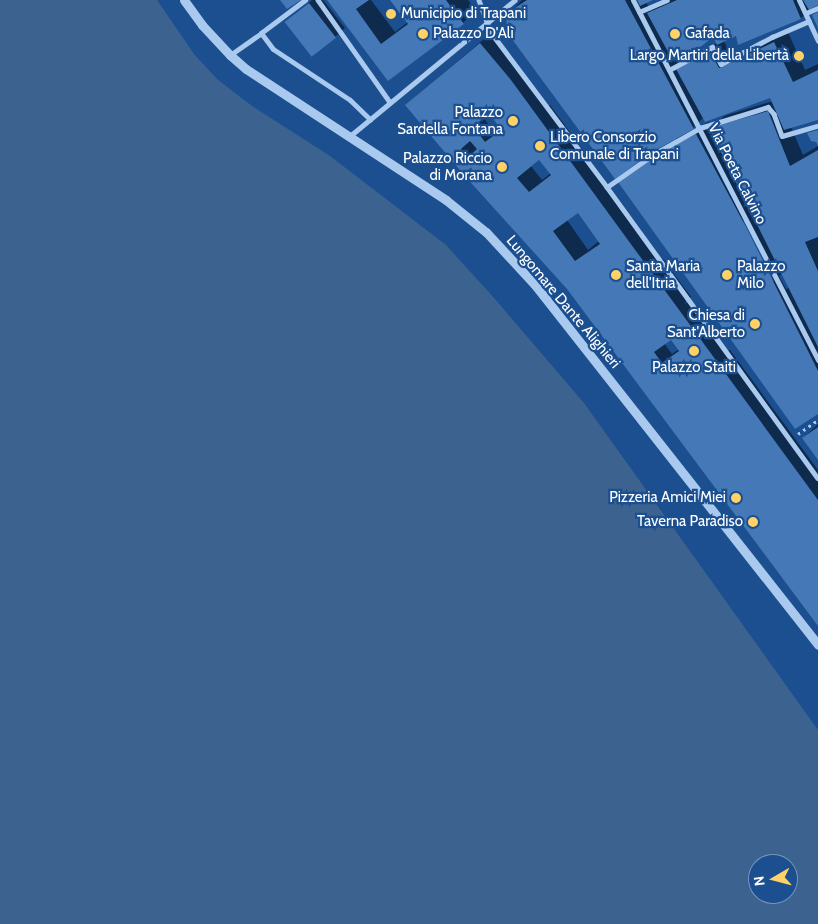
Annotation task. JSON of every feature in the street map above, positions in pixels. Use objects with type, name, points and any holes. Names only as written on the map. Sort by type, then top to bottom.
[{"type":"street","name":"Lungomare Dante Alighieri","points":[[184,0],[202,25],[230,55],[279,91],[351,136],[453,205],[486,232],[529,278],[818,645]]},
{"type":"street","points":[[230,55],[305,0]]},
{"type":"street","points":[[318,0],[390,102]]},
{"type":"street","points":[[479,0],[486,24],[818,478]]},
{"type":"street","points":[[351,136],[515,0]]},
{"type":"street","name":"Via Poeta Calvino","points":[[633,0],[818,360]]},
{"type":"street","points":[[639,12],[667,0]]},
{"type":"street","points":[[799,0],[818,41]]},
{"type":"street","points":[[806,14],[818,8]]},
{"type":"street","points":[[669,70],[712,47],[721,64],[772,37],[809,21]]},
{"type":"street","points":[[261,33],[273,49],[350,100],[370,119]]},
{"type":"street","points":[[607,187],[654,154],[700,128],[768,107],[774,114],[782,136],[818,126]]},
{"type":"path","points":[[790,440],[818,420]]},
{"type":"water","points":[[0,0],[157,0],[194,54],[217,79],[252,106],[330,156],[446,245],[495,299],[584,403],[818,730],[818,924],[0,924]]},
{"type":"building","points":[[280,0],[301,0],[287,9]]},
{"type":"building","name":"Palazzo D'Alì","points":[[327,0],[369,0],[356,9],[381,44],[408,24],[390,0],[446,0],[464,24],[388,81]]},
{"type":"building","points":[[527,0],[625,0],[694,129],[652,152],[615,179],[506,31],[507,13]]},
{"type":"building","points":[[637,0],[653,0],[640,6]]},
{"type":"building","points":[[677,0],[793,0],[801,19],[738,45],[736,36],[717,45],[713,37],[699,48],[673,61],[647,13]]},
{"type":"building","points":[[803,0],[818,0],[818,5],[809,10]]},
{"type":"building","points":[[309,3],[336,38],[312,57],[285,22]]},
{"type":"building","points":[[818,12],[818,28],[812,15]]},
{"type":"building","points":[[774,42],[793,82],[818,70],[818,120],[784,130],[770,98],[705,122],[676,69],[710,52],[719,68]]},
{"type":"building","points":[[480,43],[511,80],[818,500],[818,626],[567,289],[464,175],[405,105]],"holes":[[[490,114],[501,130],[485,142],[473,126]],[[470,141],[477,149],[468,157],[461,149]],[[539,160],[551,175],[529,192],[517,178]],[[578,213],[600,244],[575,261],[553,231]],[[671,340],[679,351],[662,363],[654,352]]]},
{"type":"building","points":[[768,111],[790,166],[818,150],[818,237],[805,242],[818,271],[818,347],[709,128]]},
{"type":"building","points":[[818,130],[818,146],[816,142],[811,141],[807,133]]},
{"type":"building","points":[[696,134],[746,227],[818,371],[818,414],[795,429],[618,182],[661,152]]},
{"type":"building","points":[[818,427],[818,460],[802,438]]},
{"type":"place","name":"Municipio di Trapani","points":[[391,14]]},
{"type":"place","name":"Palazzo D'Alì","points":[[423,34]]},
{"type":"place","name":"Gafada","points":[[675,34]]},
{"type":"place","name":"Largo Martiri della Libertà","points":[[799,56]]},
{"type":"place","name":"Palazzo Sardella Fontana","points":[[513,121]]},
{"type":"place","name":"Libero Consorzio Comunale di Trapani","points":[[540,146]]},
{"type":"place","name":"Palazzo Riccio di Morana","points":[[502,167]]},
{"type":"place","name":"Santa Maria dell'Itria","points":[[616,275]]},
{"type":"place","name":"Palazzo Milo","points":[[727,275]]},
{"type":"place","name":"Chiesa di Sant'Alberto","points":[[755,324]]},
{"type":"place","name":"Palazzo Staiti","points":[[694,351]]},
{"type":"place","name":"Pizzeria Amici Miei","points":[[736,498]]},
{"type":"place","name":"Taverna Paradiso","points":[[753,522]]}]
